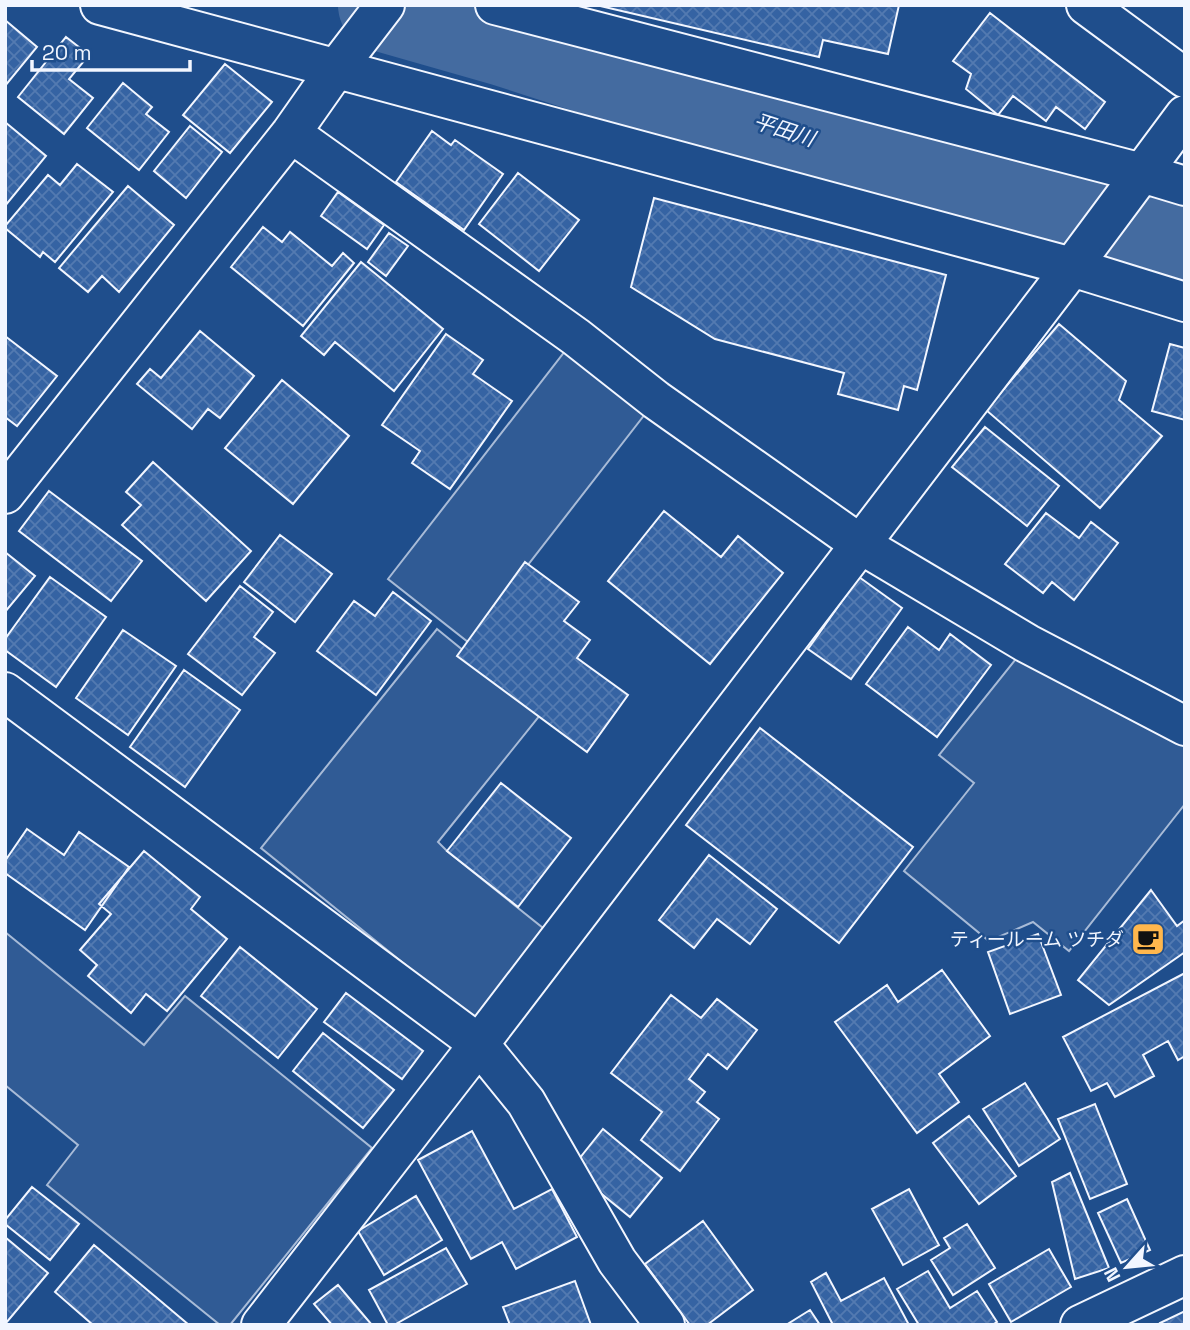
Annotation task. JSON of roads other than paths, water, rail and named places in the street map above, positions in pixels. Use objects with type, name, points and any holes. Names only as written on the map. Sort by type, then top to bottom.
[{"type":"street","points":[[100,5],[1072,267],[1185,302]]},
{"type":"street","points":[[5,495],[291,133],[385,5]]},
{"type":"street","points":[[495,5],[1185,186]]},
{"type":"street","points":[[1086,5],[1185,78]]},
{"type":"street","points":[[261,1325],[479,1044],[1185,115]]},
{"type":"street","points":[[291,133],[576,337],[656,400],[860,544],[1028,644],[1185,726]]},
{"type":"street","points":[[5,692],[479,1044],[526,1102],[617,1261],[665,1325]]},
{"type":"street","points":[[1080,1325],[1185,1275]]},
{"type":"waterway","name":"平田川","points":[[385,5],[504,39],[970,190],[1185,248]]},
{"type":"place","name":"ティールーム ツチダ","points":[[1148,939]]}]
